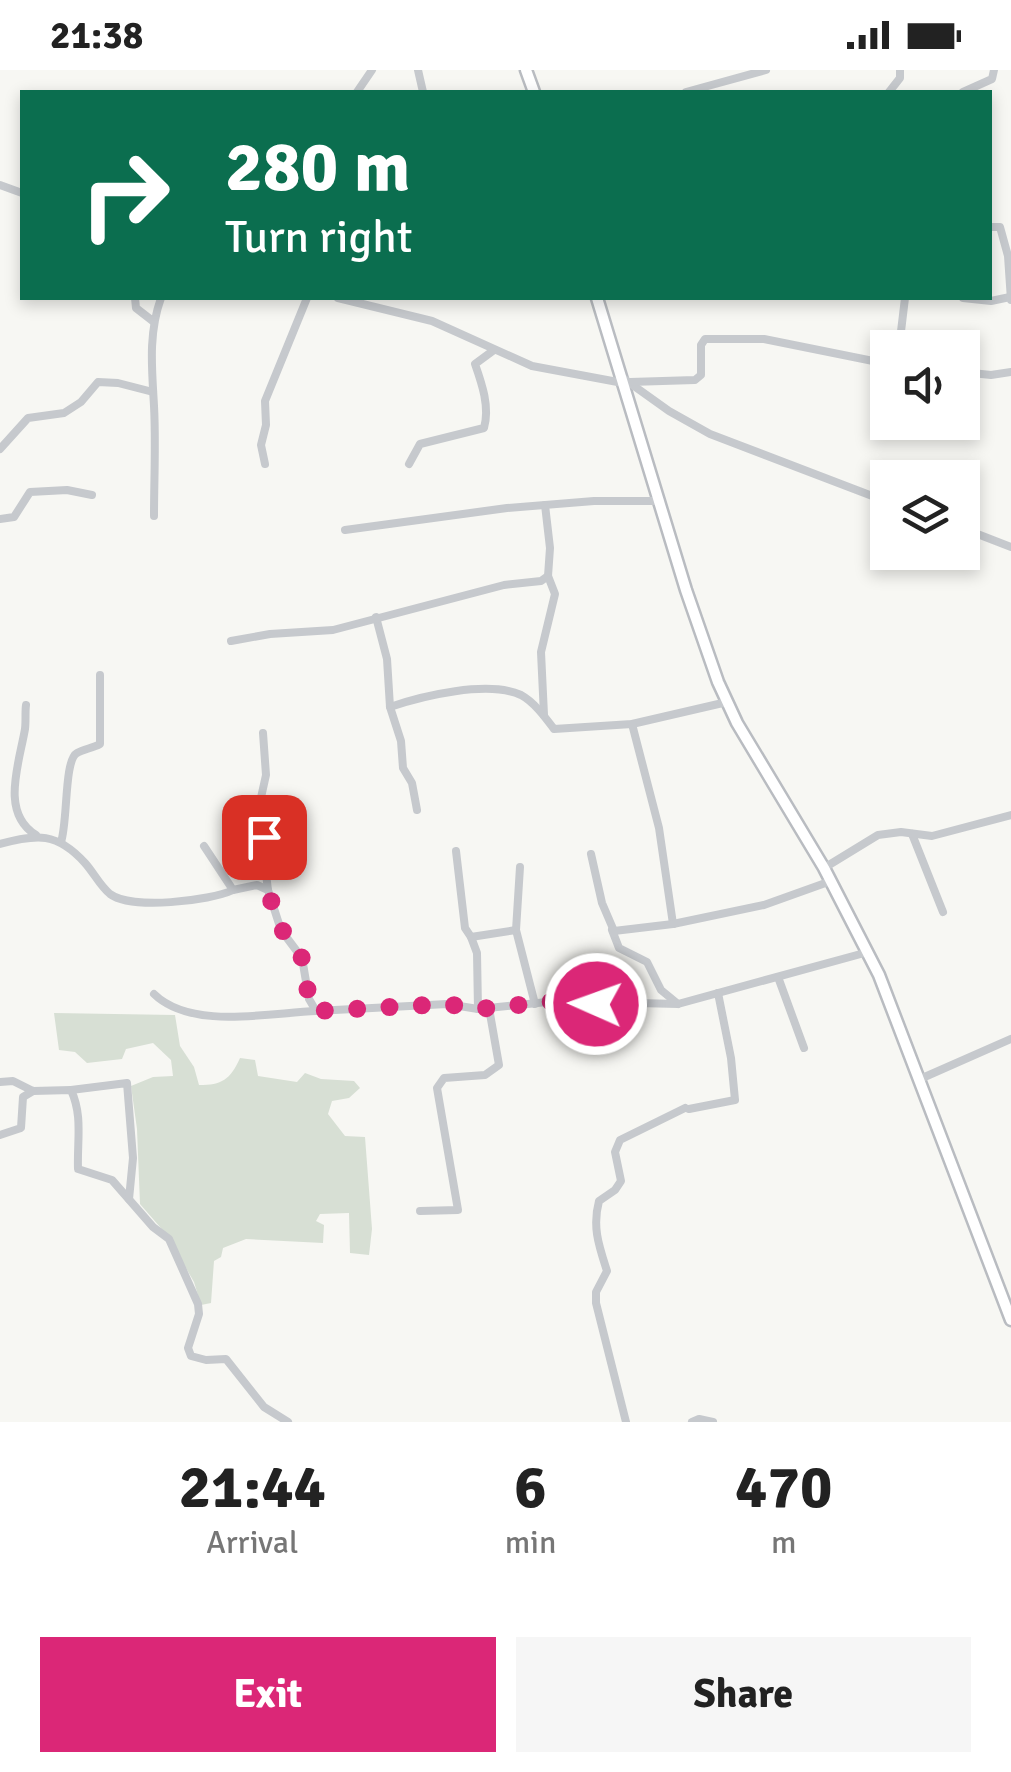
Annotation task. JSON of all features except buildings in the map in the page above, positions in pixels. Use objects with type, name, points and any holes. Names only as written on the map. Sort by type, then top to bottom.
[{"type":"main road","points":[[598,300],[697,624],[727,702],[868,952],[1006,1289],[1011,1320]]},
{"type":"street","points":[[693,90],[766,70]]},
{"type":"street","points":[[967,90],[992,79],[994,70]]},
{"type":"street","points":[[982,300],[1010,298],[1009,256],[1000,227],[992,227]]},
{"type":"street","points":[[135,300],[136,308],[154,322]]},
{"type":"street","points":[[154,516],[150,379],[154,322],[161,300]]},
{"type":"street","points":[[265,464],[261,445],[266,425],[265,400],[306,300]]},
{"type":"street","points":[[346,300],[432,321],[532,366],[624,380],[695,380],[701,375],[700,345],[705,339],[764,339],[870,360]]},
{"type":"street","points":[[901,330],[905,300]]},
{"type":"street","points":[[410,464],[420,444],[484,428],[484,392],[476,364],[494,350]]},
{"type":"street","points":[[980,374],[1011,372]]},
{"type":"street","points":[[624,380],[710,434],[870,495]]},
{"type":"street","points":[[0,449],[28,418],[64,413],[81,402],[98,382],[118,382],[152,392]]},
{"type":"street","points":[[0,519],[14,518],[30,492],[67,490],[92,495]]},
{"type":"street","points":[[346,530],[545,505],[660,501]]},
{"type":"street","points":[[544,716],[541,652],[555,594],[548,576],[550,548],[545,505]]},
{"type":"street","points":[[980,535],[1011,548]]},
{"type":"street","points":[[231,640],[333,630],[504,585],[542,582],[548,576]]},
{"type":"street","points":[[376,617],[387,659],[390,707],[416,810]]},
{"type":"street","points":[[61,842],[67,824],[68,764],[76,753],[100,744],[100,675]]},
{"type":"street","points":[[390,707],[422,696],[465,690],[497,691],[522,696],[554,729],[632,724],[727,702]]},
{"type":"street","points":[[26,705],[25,729],[10,783],[13,811],[20,828],[61,842],[85,862],[107,892],[121,901],[216,898],[257,886],[268,890]]},
{"type":"street","points":[[632,724],[659,828],[672,924]]},
{"type":"street","points":[[263,733],[266,775],[258,811],[268,890],[281,930],[302,958],[309,998],[316,1011]]},
{"type":"street","points":[[824,868],[878,835],[900,832],[932,836],[1011,815]]},
{"type":"street","points":[[912,834],[943,912]]},
{"type":"street","points":[[0,844],[36,835]]},
{"type":"street","points":[[204,846],[233,890]]},
{"type":"street","points":[[456,851],[466,928],[478,953],[478,1009]]},
{"type":"street","points":[[591,854],[619,948],[648,962],[661,990],[678,1004]]},
{"type":"street","points":[[520,867],[516,930],[535,1004]]},
{"type":"street","points":[[612,930],[672,924],[764,905],[831,881]]},
{"type":"street","points":[[471,937],[516,930]]},
{"type":"street","points":[[154,994],[179,1009],[227,1018],[254,1013],[447,1004],[478,1009],[558,1001],[678,1004],[868,952]]},
{"type":"street","points":[[778,976],[804,1048]]},
{"type":"street","points":[[626,1422],[596,1303],[596,1292],[607,1270],[597,1248],[598,1201],[620,1181],[615,1152],[620,1140],[687,1108],[735,1100],[718,993]]},
{"type":"street","points":[[420,1211],[458,1210],[438,1088],[444,1078],[485,1075],[499,1065],[489,1008]]},
{"type":"street","points":[[920,1079],[1011,1039]]},
{"type":"street","points":[[0,1082],[12,1081],[32,1090],[127,1083],[133,1158],[130,1199]]},
{"type":"street","points":[[0,1135],[21,1128],[24,1097],[32,1090]]},
{"type":"street","points":[[71,1090],[81,1116],[77,1133],[78,1169],[112,1180],[169,1239],[190,1280],[198,1314],[188,1348],[191,1356],[226,1360],[258,1400],[288,1422]]},
{"type":"street","points":[[692,1422],[712,1422]]},
{"type":"shaded area","points":[[54,1013],[175,1015],[180,1046],[194,1067],[199,1085],[224,1080],[240,1058],[255,1060],[258,1076],[297,1082],[305,1073],[321,1079],[354,1081],[360,1088],[349,1098],[332,1101],[328,1114],[345,1136],[365,1137],[372,1229],[369,1255],[350,1253],[349,1213],[320,1214],[316,1221],[324,1225],[323,1243],[246,1239],[223,1248],[221,1257],[214,1261],[211,1303],[201,1305],[194,1282],[167,1235],[140,1204],[131,1086],[153,1077],[173,1076],[171,1060],[153,1043],[126,1049],[122,1059],[87,1063],[75,1052],[59,1050]]},
{"type":"route","points":[[264,837],[268,890],[278,924],[302,958],[309,998],[316,1011],[447,1004],[478,1009],[558,1001],[596,1004]]}]
